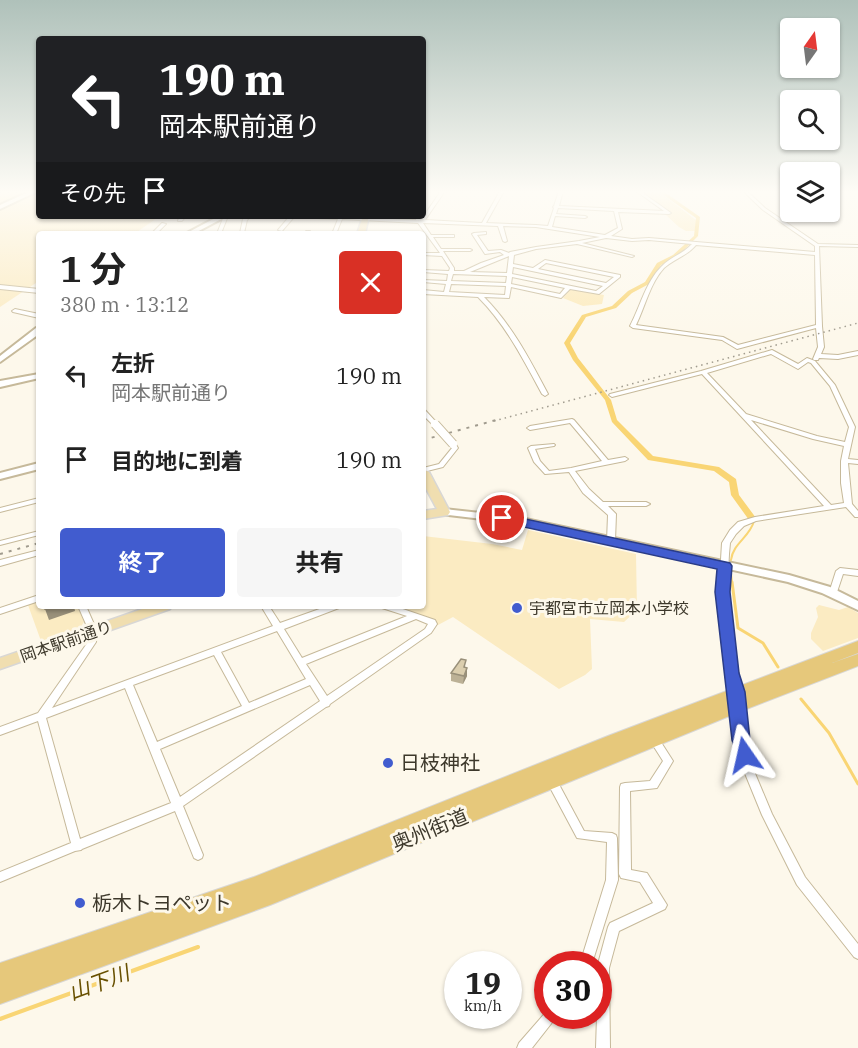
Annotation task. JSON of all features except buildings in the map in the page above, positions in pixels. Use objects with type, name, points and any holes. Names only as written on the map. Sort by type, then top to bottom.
[{"type":"highway","name":"奥州街道","points":[[0,974],[256,886],[737,699],[858,647]]},
{"type":"highway","name":"奥州街道","points":[[0,993],[263,898],[654,739],[737,699],[858,660]]},
{"type":"main road","points":[[426,478],[444,512],[426,515]]},
{"type":"main road","name":"岡本駅前通り","points":[[0,664],[156,609]]},
{"type":"street","points":[[432,240],[452,268],[446,293]]},
{"type":"street","points":[[478,240],[487,253],[501,251],[510,254]]},
{"type":"street","points":[[559,240],[561,245]]},
{"type":"street","points":[[464,273],[521,251],[594,240]]},
{"type":"street","points":[[652,240],[817,254]]},
{"type":"street","points":[[811,240],[817,244],[858,246]]},
{"type":"street","points":[[536,241],[537,248]]},
{"type":"street","points":[[518,242],[521,251]]},
{"type":"street","points":[[578,244],[632,256]]},
{"type":"street","points":[[693,244],[680,257],[662,268],[648,291],[633,326],[723,339],[737,346],[819,326]]},
{"type":"street","points":[[817,244],[819,326],[822,339],[816,359],[833,386],[852,427],[844,461],[848,505],[858,516]]},
{"type":"street","points":[[426,254],[470,250]]},
{"type":"street","points":[[426,292],[507,297],[511,266],[510,254]]},
{"type":"street","points":[[426,271],[510,275],[597,293],[618,276],[545,261],[534,270]]},
{"type":"street","points":[[511,266],[608,285]]},
{"type":"street","points":[[495,274],[496,267]]},
{"type":"street","points":[[426,280],[508,285],[561,296],[569,287]]},
{"type":"street","points":[[0,287],[36,291]]},
{"type":"street","points":[[426,295],[431,292]]},
{"type":"street","points":[[479,295],[499,313],[545,394]]},
{"type":"street","points":[[15,311],[36,315]]},
{"type":"street","points":[[0,360],[36,332]]},
{"type":"street","points":[[612,395],[772,352],[798,367],[807,360],[858,353]]},
{"type":"street","points":[[703,372],[830,508]]},
{"type":"street","points":[[0,384],[36,377]]},
{"type":"street","points":[[426,414],[455,448],[441,466],[426,471]]},
{"type":"street","points":[[744,416],[815,438],[848,445]]},
{"type":"street","points":[[530,428],[572,421],[606,462]]},
{"type":"street","points":[[552,445],[531,448],[537,462],[547,473],[625,459]]},
{"type":"street","points":[[844,461],[858,462]]},
{"type":"street","points":[[0,476],[36,467]]},
{"type":"street","points":[[571,470],[586,491],[612,514],[611,541]]},
{"type":"street","points":[[0,510],[36,501]]},
{"type":"street","points":[[603,504],[646,504]]},
{"type":"street","points":[[848,505],[754,519],[741,524],[726,543],[723,592],[731,673],[737,699],[741,740],[749,771],[767,815],[801,881],[858,953]]},
{"type":"street","points":[[444,512],[488,515],[789,579],[833,593],[858,606]]},
{"type":"street","points":[[0,543],[36,534]]},
{"type":"street","points":[[0,563],[36,553]]},
{"type":"street","points":[[833,593],[840,571],[858,573]]},
{"type":"street","points":[[0,611],[36,599]]},
{"type":"street","points":[[40,716],[92,642],[93,631],[83,609]]},
{"type":"street","points":[[267,609],[326,703]]},
{"type":"street","points":[[0,731],[328,609]]},
{"type":"street","points":[[0,878],[177,805],[428,631],[433,624],[394,609]]},
{"type":"street","points":[[301,662],[416,616]]},
{"type":"street","points":[[216,651],[247,707]]},
{"type":"street","points":[[154,747],[312,680]]},
{"type":"street","points":[[128,682],[198,855]]},
{"type":"street","points":[[40,716],[77,847]]},
{"type":"street","points":[[603,1048],[603,968],[614,927],[661,905],[643,878],[625,874],[625,787],[653,785],[668,761],[654,739]]},
{"type":"street","points":[[551,780],[580,835],[612,838],[612,880],[590,951]]},
{"type":"street","points":[[524,1048],[539,1029]]},
{"type":"shaded area","points":[[0,240],[36,240],[36,283],[0,307]]},
{"type":"shaded area","points":[[571,289],[604,295],[602,304],[583,306],[563,298]]},
{"type":"shaded area","name":"宇都宮市立岡本小学校","points":[[528,530],[636,554],[637,610],[624,622],[590,619],[592,669],[559,689],[453,617],[438,625],[433,620],[400,609],[426,609],[426,536],[522,550]]},
{"type":"shaded area","points":[[36,602],[36,609],[78,609],[84,622],[80,628],[41,641],[28,605]]},
{"type":"shaded area","points":[[819,605],[839,610],[848,607],[858,613],[858,638],[823,651],[811,639],[811,633],[818,617],[816,608]]},
{"type":"waterway","points":[[692,240],[675,256],[659,264],[647,283],[630,292],[614,307],[584,316],[567,343],[575,359],[608,400],[614,421],[651,458],[716,469],[733,481],[735,495],[752,518]]},
{"type":"waterway","points":[[731,560],[732,554],[754,521]]},
{"type":"waterway","points":[[731,573],[732,583]]},
{"type":"waterway","points":[[732,582],[738,628],[763,643],[778,667]]},
{"type":"waterway","points":[[801,699],[829,733],[858,784]]},
{"type":"waterway","name":"山下川","points":[[0,1019],[198,947]]},
{"type":"railway","points":[[494,421],[858,323]]},
{"type":"railway","points":[[426,439],[500,419]]},
{"type":"railway","points":[[0,554],[36,544]]},
{"type":"place","name":"宇都宮市立岡本小学校","points":[[517,608]]},
{"type":"place","name":"日枝神社","points":[[388,763]]},
{"type":"place","name":"栃木トヨペット","points":[[80,903]]},
{"type":"route","points":[[502,518],[725,566],[723,592],[731,673],[737,692],[741,740],[745,755]]}]
